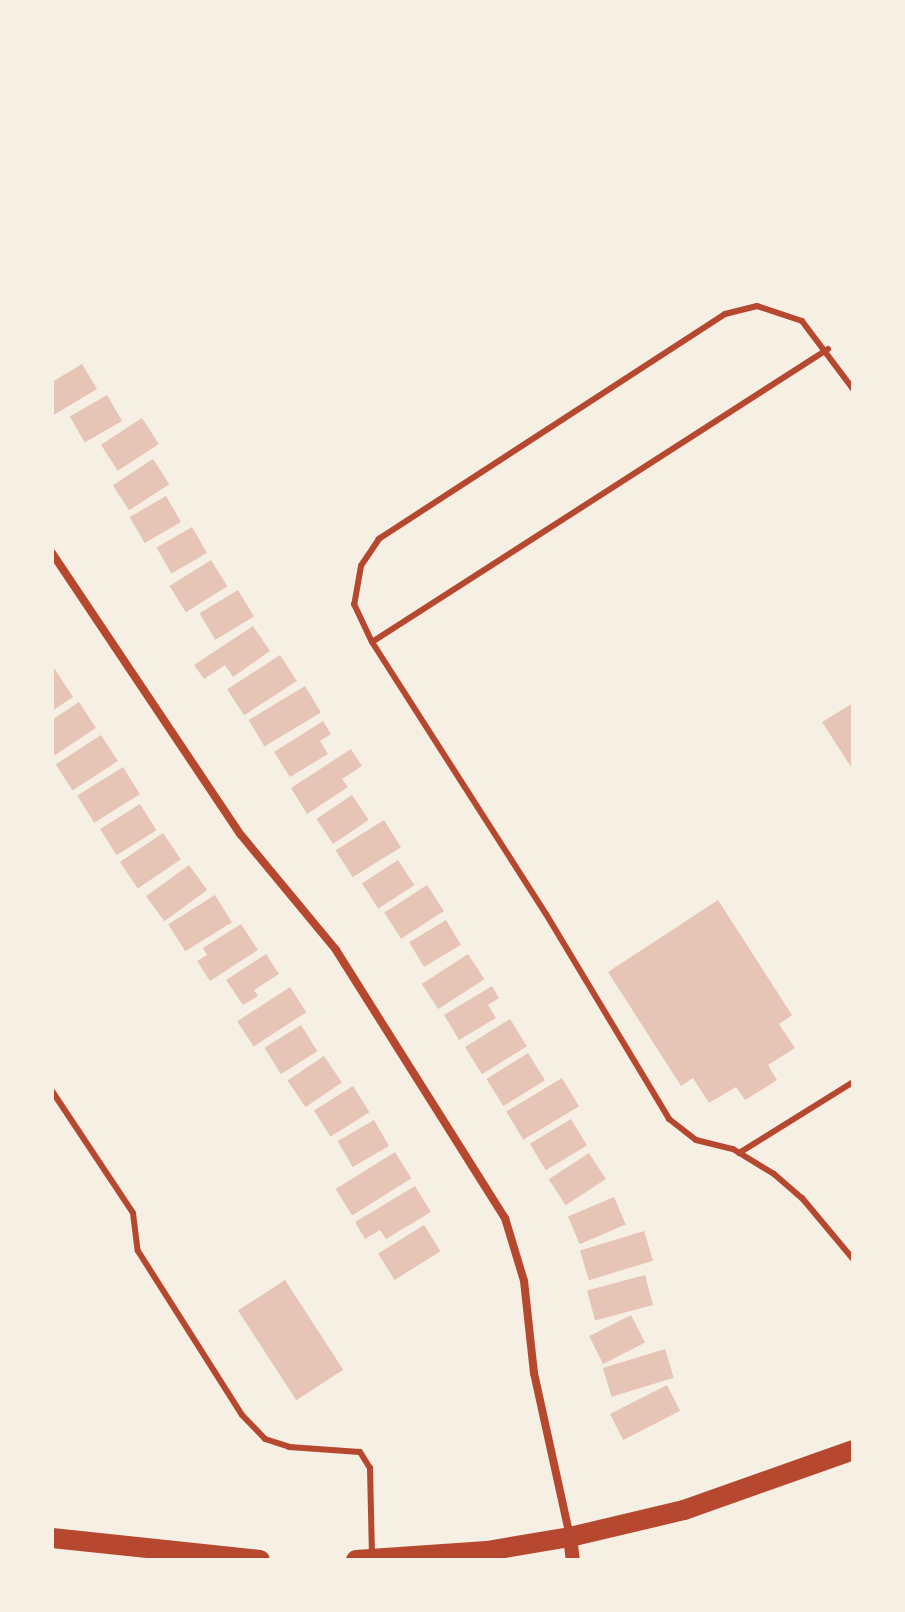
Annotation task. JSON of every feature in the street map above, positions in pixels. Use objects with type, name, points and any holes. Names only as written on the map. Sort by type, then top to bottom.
[{"type":"main road","points":[[356,1560],[570,1537],[684,1510],[853,1450]]},
{"type":"main road","points":[[52,1538],[260,1560]]},
{"type":"street","points":[[52,553],[241,835],[336,950],[505,1218],[524,1281],[534,1373],[573,1560]]},
{"type":"lane","points":[[853,389],[828,349],[802,321],[771,308],[743,307],[709,324],[379,539],[368,550],[355,584],[354,604],[372,642],[546,914],[669,1119],[696,1140],[739,1153],[802,1198],[853,1259]]},
{"type":"lane","points":[[372,642],[828,349]]},
{"type":"lane","points":[[739,1153],[853,1082]]},
{"type":"lane","points":[[52,1091],[133,1213],[138,1251],[242,1415],[265,1439],[289,1447],[360,1452],[370,1468],[371,1560]]},
{"type":"building","points":[[82,364],[97,389],[52,416],[52,382]]},
{"type":"building","points":[[107,395],[122,421],[85,442],[70,416]]},
{"type":"building","points":[[142,418],[159,444],[118,471],[101,445]]},
{"type":"building","points":[[153,459],[169,484],[129,510],[113,485]]},
{"type":"building","points":[[166,496],[181,522],[145,543],[130,517]]},
{"type":"building","points":[[192,527],[207,553],[171,573],[156,548]]},
{"type":"building","points":[[211,560],[227,586],[186,612],[169,586]]},
{"type":"building","points":[[238,590],[254,617],[215,640],[199,613]]},
{"type":"building","points":[[253,626],[270,651],[233,677],[225,665],[204,679],[194,665]]},
{"type":"building","points":[[280,655],[297,681],[244,715],[227,689]]},
{"type":"building","points":[[52,665],[73,697],[52,711]]},
{"type":"building","points":[[305,686],[321,713],[264,747],[248,720]]},
{"type":"building","points":[[79,702],[96,728],[52,757],[52,720]]},
{"type":"building","points":[[853,703],[853,770],[822,722]]},
{"type":"building","points":[[323,721],[331,734],[320,741],[328,754],[290,777],[274,752]]},
{"type":"building","points":[[101,735],[118,761],[73,790],[56,764]]},
{"type":"building","points":[[351,749],[362,766],[342,779],[348,787],[307,814],[291,788]]},
{"type":"building","points":[[123,767],[140,794],[94,823],[77,796]]},
{"type":"building","points":[[352,795],[369,820],[333,844],[316,819]]},
{"type":"building","points":[[140,804],[156,830],[117,855],[100,829]]},
{"type":"building","points":[[384,820],[401,847],[353,877],[336,850]]},
{"type":"building","points":[[163,833],[181,860],[138,889],[120,862]]},
{"type":"building","points":[[398,860],[414,885],[378,909],[362,883]]},
{"type":"building","points":[[189,865],[207,890],[164,921],[146,896]]},
{"type":"building","points":[[427,885],[444,911],[401,939],[384,913]]},
{"type":"building","points":[[215,895],[232,922],[185,951],[168,924]]},
{"type":"building","points":[[718,900],[792,1015],[779,1024],[795,1048],[768,1065],[777,1080],[745,1100],[736,1087],[709,1103],[693,1078],[681,1086],[608,972]]},
{"type":"building","points":[[446,920],[461,945],[424,967],[409,942]]},
{"type":"building","points":[[241,924],[258,950],[210,981],[197,961],[207,955],[203,948]]},
{"type":"building","points":[[266,954],[279,974],[254,990],[258,996],[243,1005],[226,980]]},
{"type":"building","points":[[468,954],[484,979],[438,1009],[422,984]]},
{"type":"building","points":[[492,986],[499,998],[488,1005],[496,1018],[459,1040],[444,1015]]},
{"type":"building","points":[[290,987],[306,1012],[254,1046],[237,1021]]},
{"type":"building","points":[[510,1019],[527,1046],[482,1074],[465,1047]]},
{"type":"building","points":[[301,1025],[317,1051],[281,1074],[265,1048]]},
{"type":"building","points":[[528,1053],[545,1080],[503,1106],[486,1079]]},
{"type":"building","points":[[324,1056],[342,1083],[305,1107],[288,1081]]},
{"type":"building","points":[[562,1078],[579,1106],[523,1140],[506,1111]]},
{"type":"building","points":[[353,1086],[369,1112],[330,1137],[314,1110]]},
{"type":"building","points":[[571,1119],[587,1146],[546,1170],[530,1144]]},
{"type":"building","points":[[374,1120],[389,1146],[353,1167],[338,1141]]},
{"type":"building","points":[[395,1152],[411,1178],[352,1215],[336,1189]]},
{"type":"building","points":[[589,1153],[606,1179],[566,1205],[549,1179]]},
{"type":"building","points":[[415,1186],[431,1212],[386,1239],[380,1230],[365,1239],[355,1222]]},
{"type":"building","points":[[614,1197],[626,1225],[580,1244],[568,1217]]},
{"type":"building","points":[[424,1225],[440,1251],[395,1280],[378,1254]]},
{"type":"building","points":[[644,1231],[653,1261],[589,1280],[580,1251]]},
{"type":"building","points":[[645,1275],[653,1305],[595,1320],[587,1291]]},
{"type":"building","points":[[285,1280],[343,1370],[296,1400],[238,1310]]},
{"type":"building","points":[[631,1315],[645,1343],[603,1364],[589,1336]]},
{"type":"building","points":[[665,1349],[674,1378],[612,1397],[603,1368]]},
{"type":"building","points":[[667,1385],[680,1411],[623,1440],[610,1414]]}]
